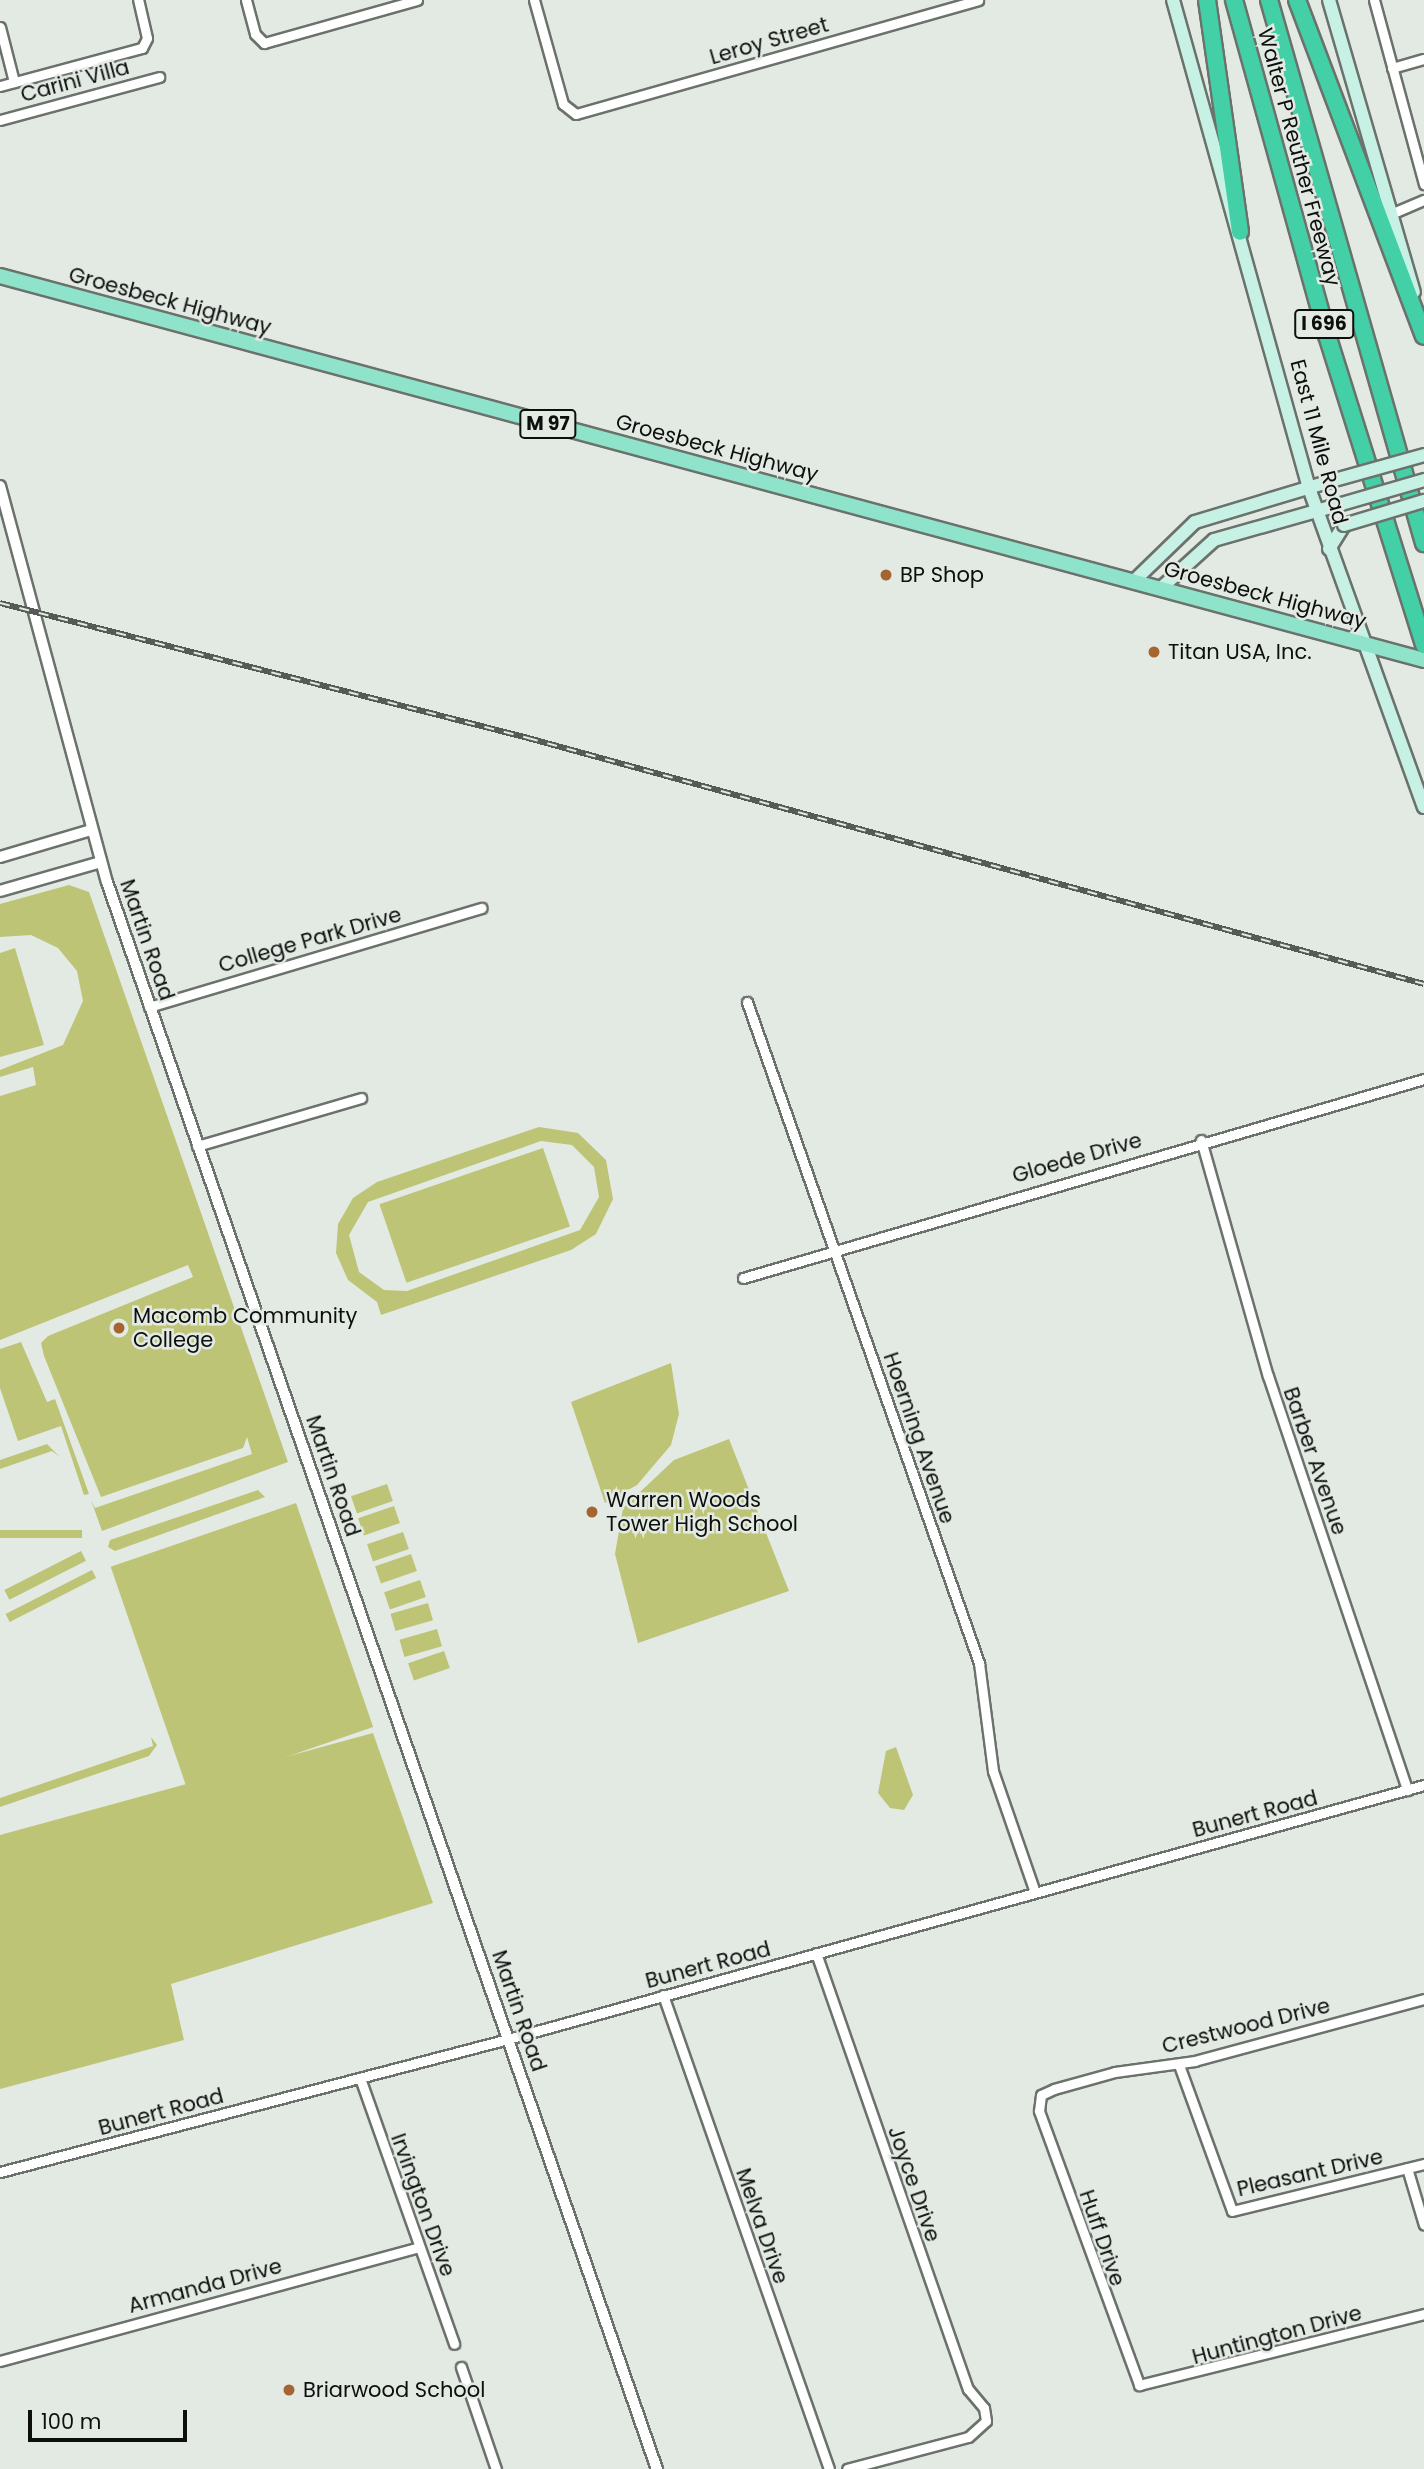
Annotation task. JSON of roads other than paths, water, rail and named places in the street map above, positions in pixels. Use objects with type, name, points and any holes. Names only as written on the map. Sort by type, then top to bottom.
[{"type":"highway","points":[[1207,0],[1240,232]]},
{"type":"highway","name":"Walter P Reuther Freeway","points":[[1234,0],[1327,335],[1424,645]]},
{"type":"highway","name":"Walter P Reuther Freeway","points":[[1269,0],[1424,543]]},
{"type":"highway","points":[[1297,0],[1424,336]]},
{"type":"main road","name":"East 11 Mile Road","points":[[1173,0],[1316,511],[1424,807]]},
{"type":"main road","points":[[1329,0],[1393,213],[1424,330]]},
{"type":"main road","name":"Groesbeck Highway","points":[[0,276],[1424,660]]},
{"type":"main road","points":[[1133,582],[1195,522],[1424,455]]},
{"type":"main road","points":[[1160,589],[1214,540],[1424,480]]},
{"type":"main road","points":[[1329,549],[1344,525],[1424,501]]},
{"type":"street","points":[[0,86],[142,48],[148,37],[138,0]]},
{"type":"street","points":[[246,0],[255,34],[264,43],[399,2],[417,0]]},
{"type":"street","name":"Leroy Street","points":[[534,0],[569,112],[978,0]]},
{"type":"street","points":[[1374,0],[1424,184]]},
{"type":"street","points":[[0,27],[14,82]]},
{"type":"street","points":[[1392,68],[1424,59]]},
{"type":"street","name":"Carini Villa","points":[[0,120],[159,77]]},
{"type":"street","points":[[1393,213],[1424,201]]},
{"type":"street","name":"Martin Road","points":[[0,486],[91,830],[149,1007],[657,2469]]},
{"type":"street","points":[[0,857],[91,830]]},
{"type":"street","points":[[0,891],[101,862]]},
{"type":"street","name":"College Park Drive","points":[[149,1007],[482,908]]},
{"type":"street","name":"Hoerning Avenue","points":[[747,1002],[979,1663],[993,1771],[1035,1892]]},
{"type":"street","name":"Gloede Drive","points":[[743,1278],[833,1248],[1201,1140],[1424,1079]]},
{"type":"street","points":[[197,1146],[361,1098]]},
{"type":"street","name":"Barber Avenue","points":[[1201,1140],[1268,1376],[1407,1790]]},
{"type":"street","name":"Bunert Road","points":[[0,2172],[508,2039],[1424,1785]]},
{"type":"street","name":"Joyce Drive","points":[[816,1953],[968,2389],[984,2408],[986,2421],[968,2437],[847,2469]]},
{"type":"street","name":"Melva Drive","points":[[663,1995],[829,2469]]},
{"type":"street","name":"Crestwood Drive","points":[[1039,2100],[1054,2089],[1115,2071],[1178,2065],[1424,1999]]},
{"type":"street","name":"Pleasant Drive","points":[[1178,2065],[1232,2211],[1424,2164]]},
{"type":"street","name":"Irvington Drive","points":[[360,2078],[454,2344]]},
{"type":"street","name":"Huff Drive","points":[[1039,2100],[1139,2385]]},
{"type":"street","points":[[1406,2168],[1424,2225]]},
{"type":"street","name":"Armanda Drive","points":[[0,2361],[419,2247]]},
{"type":"street","name":"Huntington Drive","points":[[1139,2385],[1424,2314]]},
{"type":"street","points":[[461,2367],[496,2469]]},
{"type":"railway","points":[[0,603],[528,738],[1424,984]]},
{"type":"place","name":"BP Shop","points":[[886,575]]},
{"type":"place","name":"Titan USA, Inc.","points":[[1154,652]]},
{"type":"place","name":"Macomb Community College","points":[[119,1328]]},
{"type":"place","name":"Warren Woods Tower High School","points":[[592,1512]]},
{"type":"place","name":"Briarwood School","points":[[289,2390]]}]
